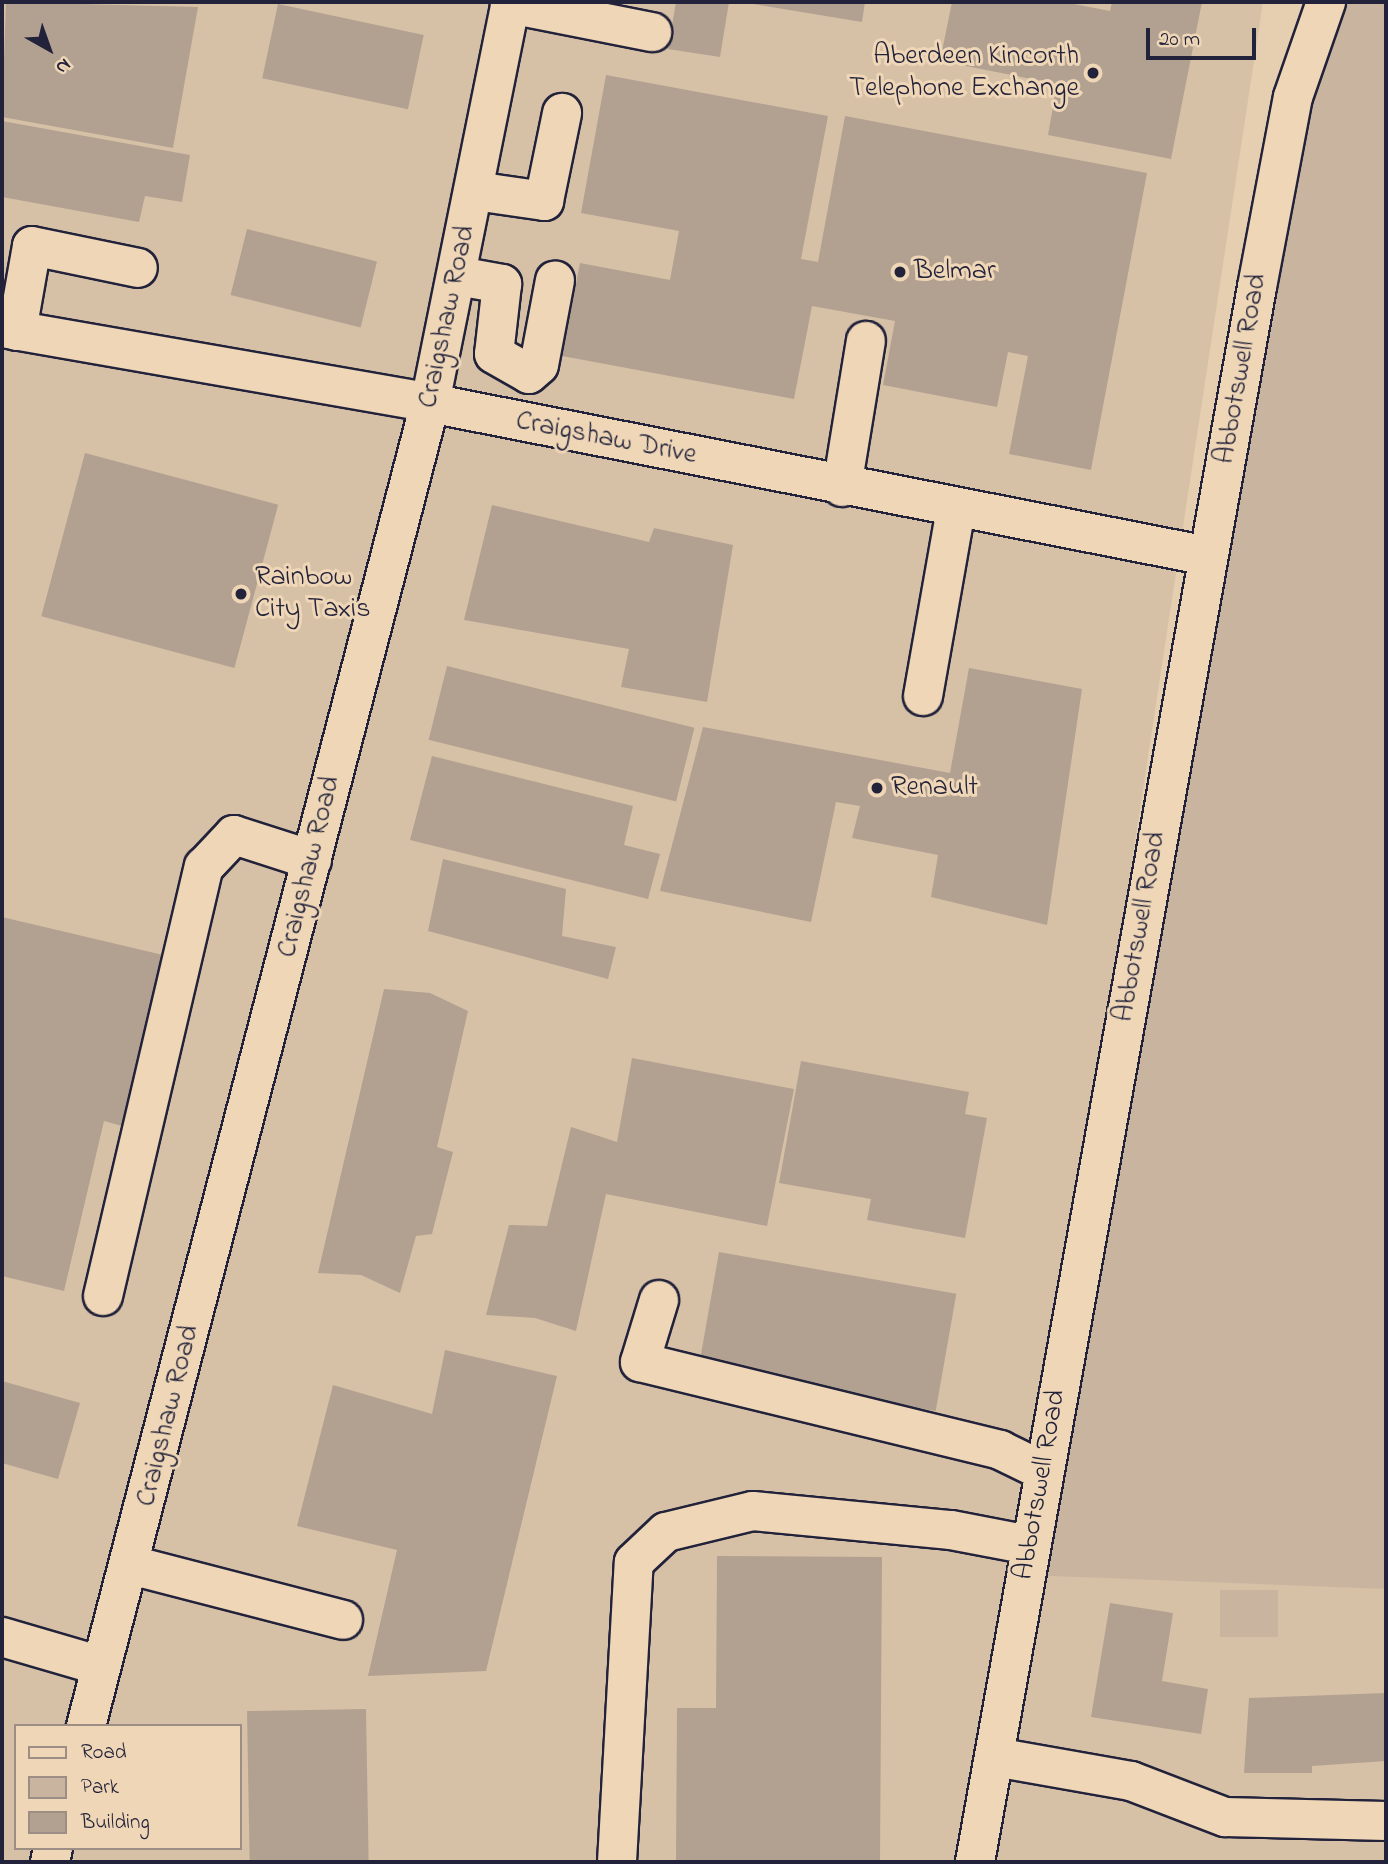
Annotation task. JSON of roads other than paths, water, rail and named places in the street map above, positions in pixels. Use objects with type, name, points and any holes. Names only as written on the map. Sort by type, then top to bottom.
[{"type":"street","points":[[1293,97],[1291,50],[1302,2]]},
{"type":"street","points":[[1293,97],[1326,2]]},
{"type":"street","points":[[511,3],[652,32]]},
{"type":"street","name":"Craigshaw Road","points":[[86,1724],[131,1565],[430,403],[458,276],[511,3]]},
{"type":"street","name":"Abbotswell Road","points":[[975,1862],[1029,1545],[1293,97]]},
{"type":"street","points":[[475,191],[544,201],[562,113]]},
{"type":"street","points":[[9,330],[32,246],[138,268]]},
{"type":"street","points":[[458,276],[502,284],[494,354],[529,374],[539,365],[555,280]]},
{"type":"street","name":"Craigshaw Drive","points":[[9,330],[430,403],[842,487],[1208,556]]},
{"type":"street","points":[[842,487],[866,341]]},
{"type":"street","points":[[923,696],[956,508]]},
{"type":"street","points":[[103,1296],[204,867],[234,835],[312,860]]},
{"type":"street","points":[[659,1300],[640,1362],[1000,1450],[1043,1471]]},
{"type":"street","points":[[617,1862],[634,1562],[666,1532],[753,1511],[951,1530],[1029,1545]]},
{"type":"street","points":[[131,1565],[343,1620]]},
{"type":"street","points":[[2,1637],[101,1666]]},
{"type":"street","points":[[995,1757],[1131,1781],[1225,1817],[1386,1821]]},
{"type":"place","name":"Aberdeen Kincorth Telephone Exchange","points":[[1093,73]]},
{"type":"place","name":"Belmar","points":[[900,272]]},
{"type":"place","name":"Rainbow City Taxis","points":[[241,594]]},
{"type":"place","name":"Renault","points":[[877,788]]}]
